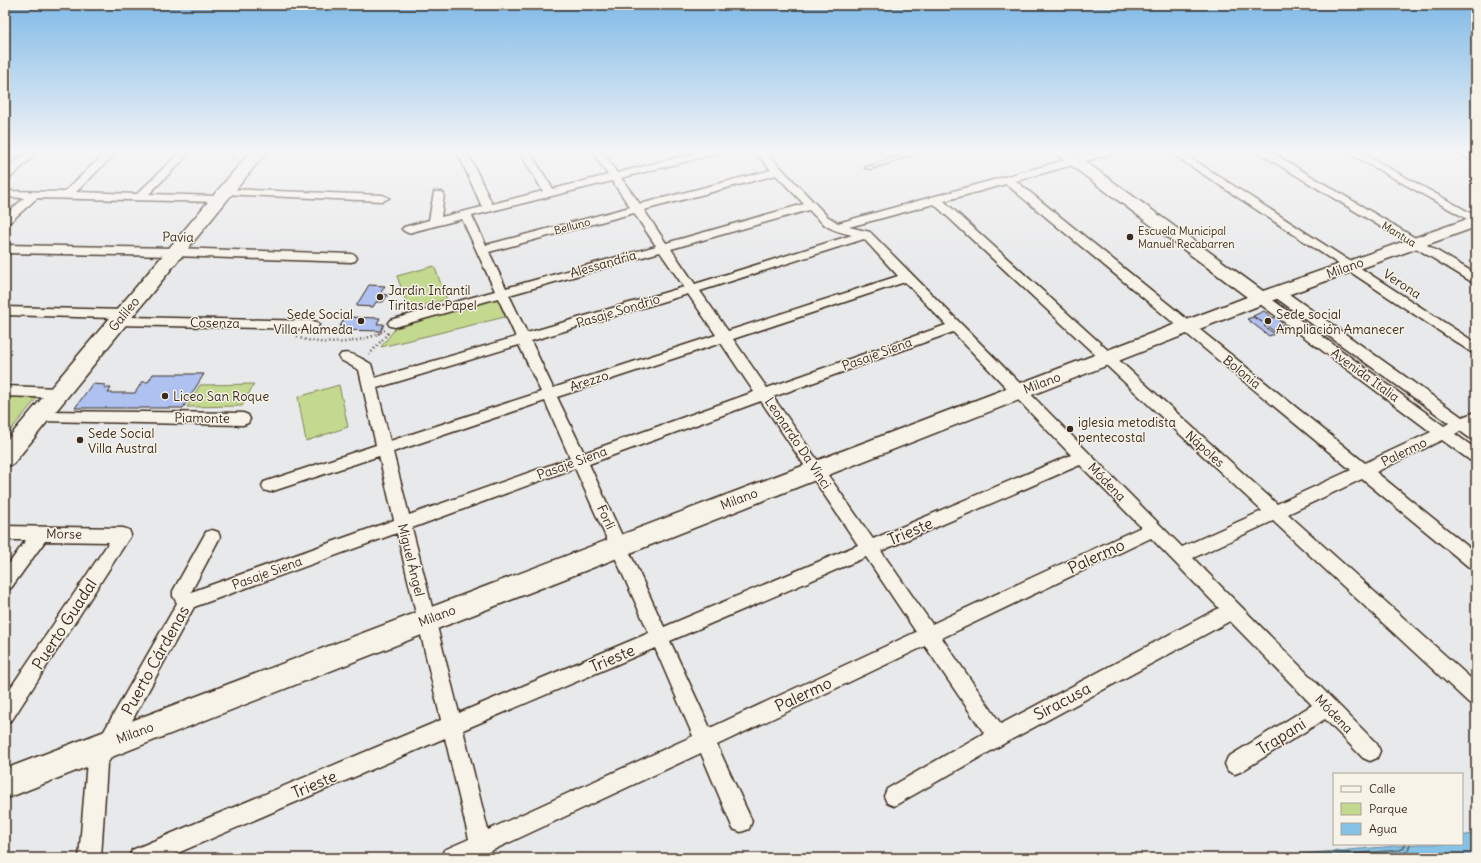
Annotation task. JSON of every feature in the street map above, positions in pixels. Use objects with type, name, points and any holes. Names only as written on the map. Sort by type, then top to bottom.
[{"type":"street","points":[[67,195],[71,191]]},
{"type":"street","points":[[140,197],[146,191]]},
{"type":"street","name":"Galileo","points":[[5,458],[225,191]]},
{"type":"street","points":[[481,191],[489,209]]},
{"type":"street","points":[[408,229],[557,191]]},
{"type":"street","name":"Leonardo Da Vinci","points":[[626,191],[998,736]]},
{"type":"street","name":"Belluno","points":[[482,250],[703,191]]},
{"type":"street","points":[[797,191],[823,218],[837,228],[866,235]]},
{"type":"street","points":[[837,228],[967,191]]},
{"type":"street","name":"Bolonia","points":[[1022,191],[1476,563]]},
{"type":"street","name":"Avenida Italia","points":[[1129,191],[1269,295],[1444,433],[1476,456]]},
{"type":"street","name":"Verona","points":[[1235,191],[1476,349]]},
{"type":"street","name":"Mantua","points":[[1328,191],[1476,279]]},
{"type":"street","points":[[1422,191],[1476,221]]},
{"type":"street","points":[[5,194],[140,197],[222,195],[383,198]]},
{"type":"street","points":[[434,223],[438,194]]},
{"type":"street","points":[[5,221],[34,195]]},
{"type":"street","name":"Nápoles","points":[[936,200],[1106,358],[1476,696]]},
{"type":"street","name":"Alessandría","points":[[395,323],[811,206]]},
{"type":"street","name":"Forli","points":[[466,215],[580,460],[741,820]]},
{"type":"street","name":"Milano","points":[[6,784],[1269,295],[1476,221]]},
{"type":"street","name":"Módena","points":[[866,235],[1370,751]]},
{"type":"street","name":"Pasaje Sondrio","points":[[368,385],[692,289],[866,235]]},
{"type":"street","name":"Pavia","points":[[5,249],[175,252],[351,258]]},
{"type":"street","name":"Arezzo","points":[[270,486],[907,277]]},
{"type":"street","name":"Avenida Italia","points":[[1269,295],[1462,424],[1476,435]]},
{"type":"street","name":"Cosenza","points":[[5,311],[312,325]]},
{"type":"street","name":"Pasaje Siena","points":[[188,601],[955,326]]},
{"type":"street","name":"Miguel Ángel","points":[[352,360],[366,367],[368,385],[482,844]]},
{"type":"street","points":[[5,391],[59,393]]},
{"type":"street","name":"Piamonte","points":[[40,416],[243,419]]},
{"type":"street","name":"Palermo","points":[[1180,556],[1364,471],[1476,417]]},
{"type":"street","name":"Trieste","points":[[140,858],[1083,457]]},
{"type":"street","name":"Palermo","points":[[452,858],[1153,529]]},
{"type":"street","name":"Morse","points":[[5,533],[123,535]]},
{"type":"street","points":[[5,583],[40,534]]},
{"type":"street","name":"Puerto Guadal","points":[[5,713],[123,535]]},
{"type":"street","name":"Puerto Cárdenas","points":[[90,858],[97,761],[110,743],[188,601],[182,596],[182,591],[212,537]]},
{"type":"street","name":"Siracusa","points":[[894,796],[998,736],[1233,610]]},
{"type":"street","name":"Trapani","points":[[1235,764],[1327,707]]},
{"type":"path","points":[[295,325],[294,333],[300,338],[331,342],[369,338],[382,333],[395,323]]},
{"type":"path","points":[[352,360],[373,352],[395,323]]},
{"type":"green space","points":[[434,266],[447,299],[409,310],[397,276]]},
{"type":"green space","points":[[500,296],[509,316],[381,347],[398,325]]},
{"type":"green space","points":[[254,384],[242,406],[187,407],[200,385]]},
{"type":"green space","points":[[339,385],[348,427],[306,441],[298,397]]},
{"type":"green space","points":[[5,396],[37,398],[5,437]]},
{"type":"water","points":[[1476,833],[1476,858],[1254,858],[1407,845],[1463,845],[1463,836]]},
{"type":"building","points":[[369,285],[385,286],[380,294],[388,295],[383,302],[376,302],[373,307],[356,306]]},
{"type":"building","points":[[1264,311],[1273,318],[1280,315],[1286,320],[1280,323],[1287,328],[1275,332],[1266,325],[1264,326],[1275,334],[1269,336],[1247,319],[1253,317],[1262,322],[1253,316]]},
{"type":"building","name":"Sede Social Villa Alameda","points":[[345,317],[380,318],[377,324],[384,324],[381,331],[338,330]]},
{"type":"building","points":[[153,374],[204,374],[183,408],[75,408],[92,384],[106,385],[104,388],[111,388],[108,393],[135,393],[142,382],[148,382]]},
{"type":"place","name":"Escuela Municipal Manuel Recabarren","points":[[1130,237]]},
{"type":"place","name":"Jardín Infantil Tiritas de Papel","points":[[380,297]]},
{"type":"place","name":"Sede Social Villa Alameda","points":[[361,321]]},
{"type":"place","name":"Sede social Ampliación Amanecer","points":[[1268,321]]},
{"type":"place","name":"Liceo San Roque","points":[[165,396]]},
{"type":"place","name":"iglesia metodista pentecostal","points":[[1070,429]]},
{"type":"place","name":"Sede Social Villa Austral","points":[[80,440]]}]
